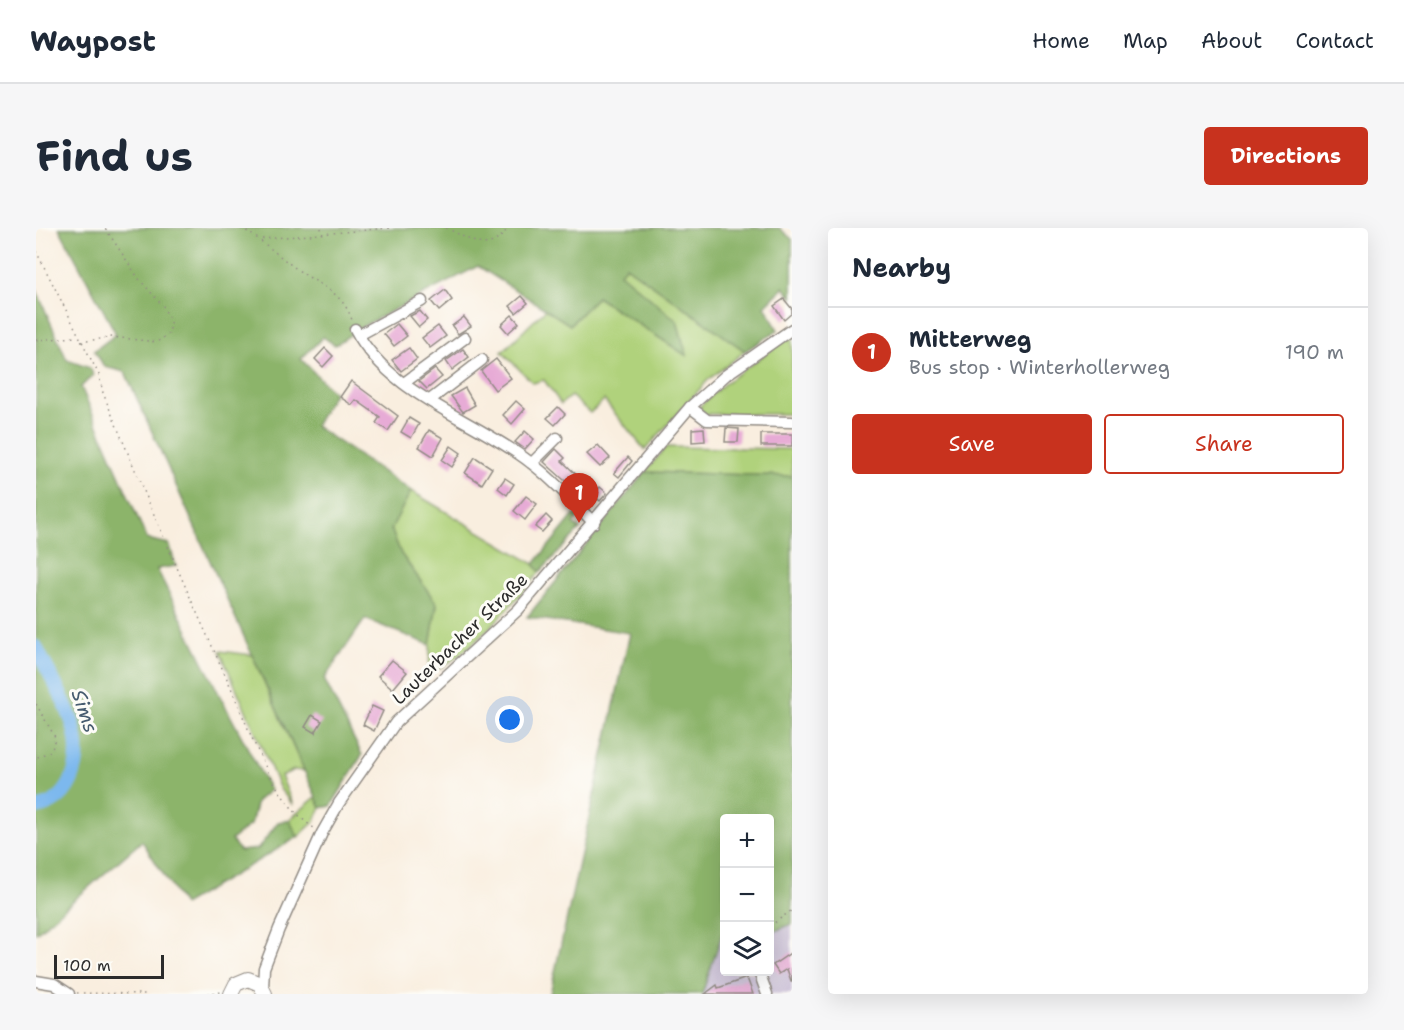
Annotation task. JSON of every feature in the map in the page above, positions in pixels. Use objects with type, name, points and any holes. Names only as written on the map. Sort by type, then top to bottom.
[{"type":"main road","points":[[230,993],[236,984],[248,979],[257,981],[264,991]]},
{"type":"street","points":[[422,301],[357,332],[378,361],[404,383],[532,463],[594,523]]},
{"type":"street","name":"Lauterbacher Straße","points":[[264,991],[264,968],[322,833],[346,793],[396,723],[518,610],[690,407],[726,375],[792,329]]},
{"type":"street","points":[[404,383],[465,338]]},
{"type":"street","points":[[430,400],[482,360]]},
{"type":"street","points":[[690,407],[707,420],[792,422]]},
{"type":"street","points":[[532,463],[557,438]]},
{"type":"street","points":[[248,979],[264,968]]},
{"type":"street","points":[[760,976],[767,994]]},
{"type":"street","points":[[36,981],[54,984],[69,994]]},
{"type":"path","points":[[81,342],[112,337],[157,342],[170,333],[170,321],[163,306],[139,279],[105,228]]},
{"type":"path","points":[[241,228],[261,239],[296,269],[321,282],[340,297],[349,309],[357,332]]},
{"type":"path","points":[[321,228],[322,235]]},
{"type":"path","points":[[261,239],[390,228]]},
{"type":"path","points":[[446,228],[474,243],[485,245],[500,239],[508,228]]},
{"type":"path","points":[[36,251],[77,337],[99,375],[103,393],[194,609],[278,790],[301,819],[322,833]]},
{"type":"path","points":[[36,340],[77,337]]},
{"type":"path","points":[[36,704],[56,737],[52,750],[36,758]]},
{"type":"path","points":[[774,923],[792,910]]},
{"type":"path","points":[[69,994],[105,991],[145,994]]},
{"type":"shaded area","points":[[792,924],[792,994],[702,994],[720,940],[720,976],[774,976],[774,931]]},
{"type":"green space","points":[[59,228],[779,228],[792,239],[792,298],[784,287],[765,306],[778,330],[745,351],[626,266],[620,273],[677,321],[687,356],[597,297],[570,325],[478,266],[365,325],[335,345],[323,337],[301,359],[334,393],[315,426],[411,491],[391,529],[401,554],[437,604],[430,645],[365,619],[324,679],[362,755],[331,806],[321,808],[125,372],[105,367],[94,351],[116,334]]},
{"type":"green space","points":[[626,266],[745,351],[708,380],[645,450],[604,400],[590,413],[571,396],[561,404],[544,380],[533,383],[502,352],[546,309],[570,325],[597,297],[686,355],[677,321],[619,273]]},
{"type":"green space","points":[[36,289],[67,360],[90,368],[93,375],[81,387],[147,539],[169,544],[176,566],[157,569],[270,790],[257,801],[251,824],[231,840],[240,851],[258,849],[278,822],[289,820],[298,837],[183,905],[142,841],[36,933]]},
{"type":"green space","points":[[792,335],[792,414],[709,414],[707,417],[699,407],[725,383]]},
{"type":"green space","points":[[666,447],[792,449],[792,476],[645,472]]},
{"type":"green space","points":[[645,472],[792,476],[792,924],[774,931],[774,814],[720,814],[720,940],[702,994],[550,994],[630,633],[527,617]]},
{"type":"green space","points":[[411,491],[534,564],[540,572],[474,643],[444,666],[429,673],[430,645],[437,604],[401,554],[391,529]]},
{"type":"green space","points":[[575,514],[579,516],[573,524],[580,529],[540,572],[534,564]]},
{"type":"green space","points":[[220,651],[252,655],[304,771],[294,770],[281,776],[293,805],[280,789]]},
{"type":"green space","points":[[316,797],[321,808],[314,822],[298,837],[289,820]]},
{"type":"building","points":[[445,290],[452,300],[439,311],[431,301]]},
{"type":"building","points":[[522,296],[528,303],[516,313],[510,306]]},
{"type":"building","points":[[784,299],[792,309],[792,313],[784,320],[774,306]]},
{"type":"building","points":[[420,311],[427,320],[419,327],[410,316]]},
{"type":"building","points":[[512,315],[519,323],[508,333],[501,325]]},
{"type":"building","points":[[464,317],[471,326],[458,334],[452,326]]},
{"type":"building","points":[[397,324],[407,336],[394,346],[384,334]]},
{"type":"building","points":[[438,326],[446,336],[430,348],[422,338]]},
{"type":"building","points":[[325,348],[333,356],[323,367],[315,359]]},
{"type":"building","points":[[409,348],[417,359],[401,371],[392,360]]},
{"type":"building","points":[[463,349],[469,357],[452,370],[446,361]]},
{"type":"building","points":[[496,359],[511,378],[495,390],[481,371]]},
{"type":"building","points":[[435,369],[442,377],[427,389],[419,381]]},
{"type":"building","points":[[351,381],[398,416],[388,431],[376,423],[380,417],[356,400],[352,405],[340,397]]},
{"type":"building","points":[[465,388],[475,405],[463,412],[451,396]]},
{"type":"building","points":[[516,401],[525,409],[512,424],[503,415]]},
{"type":"building","points":[[558,407],[565,414],[555,425],[547,418]]},
{"type":"building","points":[[409,418],[419,424],[411,438],[401,432]]},
{"type":"building","points":[[704,428],[705,441],[692,442],[692,429]]},
{"type":"building","points":[[726,428],[739,429],[738,442],[725,442]]},
{"type":"building","points":[[429,430],[443,438],[433,456],[419,447]]},
{"type":"building","points":[[525,431],[534,439],[525,449],[515,442]]},
{"type":"building","points":[[761,434],[792,434],[792,446],[761,446]]},
{"type":"building","points":[[598,445],[610,458],[600,467],[587,454]]},
{"type":"building","points":[[451,446],[461,453],[452,467],[442,460]]},
{"type":"building","points":[[556,449],[565,458],[562,461],[581,479],[573,488],[544,462]]},
{"type":"building","points":[[475,457],[492,468],[482,484],[465,473]]},
{"type":"building","points":[[628,457],[632,461],[619,477],[614,473]]},
{"type":"building","points":[[505,478],[514,484],[507,495],[498,488]]},
{"type":"building","points":[[600,487],[607,493],[600,501],[593,495]]},
{"type":"building","points":[[526,496],[537,504],[525,520],[514,511]]},
{"type":"building","points":[[546,515],[552,521],[542,532],[535,527]]},
{"type":"building","points":[[392,660],[407,672],[393,689],[378,676]]},
{"type":"building","points":[[372,706],[383,711],[374,731],[363,725]]},
{"type":"building","points":[[312,715],[322,721],[315,733],[305,727]]},
{"type":"building","points":[[792,952],[792,981],[787,969],[779,974],[774,964]]},
{"type":"building","points":[[747,978],[753,994],[705,994],[717,985],[718,988]]},
{"type":"waterway","name":"Sims","points":[[36,647],[61,695],[74,729],[77,746],[76,763],[68,786],[53,802],[36,808]]},
{"type":"place","name":"Mitterweg","points":[[579,523]]}]
